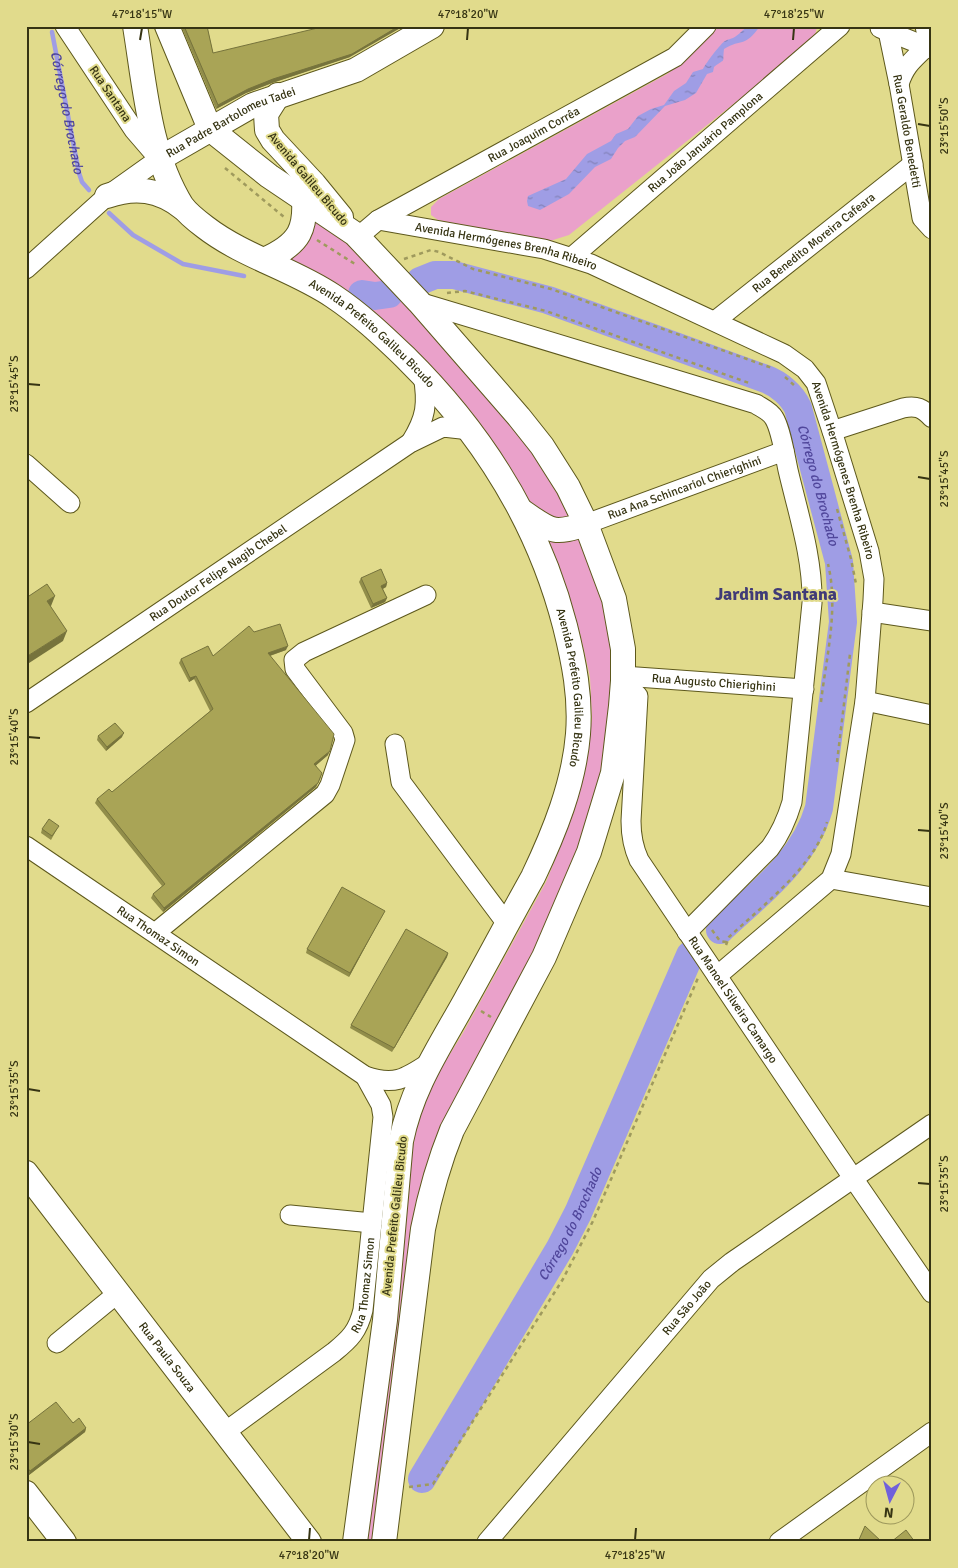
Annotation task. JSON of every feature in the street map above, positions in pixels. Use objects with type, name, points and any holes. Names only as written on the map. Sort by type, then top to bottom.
[{"type":"main road","name":"Avenida Prefeito Galileu Bicudo","points":[[135,26],[149,116],[159,159],[183,208],[214,234],[309,282],[364,319],[423,375],[470,430],[497,469],[523,512],[546,562],[557,593],[570,647],[579,700],[578,735],[573,767],[544,854],[465,1001],[429,1063],[412,1100],[401,1141],[385,1320],[355,1542]]},
{"type":"main road","points":[[167,26],[210,130],[269,176],[356,236],[429,298],[542,446],[568,487],[586,524],[614,599],[623,649],[623,678],[618,738],[612,773],[589,852],[544,957],[452,1130],[434,1180],[423,1229],[384,1542]]},
{"type":"main road","name":"Rua Padre Bartolomeu Tadei","points":[[159,159],[253,105],[356,70],[432,26]]},
{"type":"main road","name":"Avenida Galileu Bicudo","points":[[278,95],[266,114],[266,130],[356,236]]},
{"type":"main road","points":[[264,260],[287,249],[296,240],[302,221],[304,201],[300,169]]},
{"type":"main road","points":[[107,196],[133,189],[147,190],[173,200],[183,208]]},
{"type":"main road","points":[[523,512],[546,528],[554,531],[586,524]]},
{"type":"main road","name":"Rua Paula Souza","points":[[30,1187],[118,1293],[309,1542]]},
{"type":"main road","points":[[26,1493],[64,1542]]},
{"type":"street","name":"Rua Santana","points":[[65,26],[134,130],[159,159]]},
{"type":"street","name":"Rua Joaquim Corrêa","points":[[356,236],[378,220],[675,57],[706,26]]},
{"type":"street","name":"Rua João Januário Pamplona","points":[[572,257],[840,26]]},
{"type":"street","points":[[925,26],[930,43]]},
{"type":"street","points":[[882,29],[930,43]]},
{"type":"street","name":"Rua Geraldo Benedetti","points":[[882,29],[899,84],[922,218],[932,229]]},
{"type":"street","points":[[899,84],[908,65],[930,43]]},
{"type":"street","name":"Rua Padre Bartolomeu Tadei","points":[[26,269],[107,196],[138,172],[159,159]]},
{"type":"street","name":"Rua Benedito Moreira Cafeara","points":[[715,321],[913,164]]},
{"type":"street","name":"Avenida Hermógenes Brenha Ribeiro","points":[[378,220],[544,249],[572,257],[784,354],[805,368],[816,383],[869,551],[874,579],[864,701],[841,854],[831,879],[714,972]]},
{"type":"street","points":[[429,298],[756,404],[767,410],[774,418],[784,451],[810,562],[813,584],[792,802],[780,834],[770,848],[687,932]]},
{"type":"street","name":"Rua Doutor Felipe Nagib Chebel","points":[[410,443],[420,428],[424,416],[427,397],[423,375]]},
{"type":"street","points":[[832,431],[903,408],[915,406],[932,418]]},
{"type":"street","name":"Rua Doutor Felipe Nagib Chebel","points":[[26,703],[410,443],[443,427],[470,430]]},
{"type":"street","name":"Rua Ana Schincariol Chierighini","points":[[586,524],[784,451]]},
{"type":"street","points":[[26,464],[70,503]]},
{"type":"street","points":[[155,933],[325,794],[330,785],[345,740],[343,733],[295,669],[294,660],[304,652],[426,595]]},
{"type":"street","points":[[872,612],[932,621]]},
{"type":"street","name":"Rua Augusto Chierighini","points":[[623,678],[804,689]]},
{"type":"street","name":"Rua Manoel Silveira Camargo","points":[[623,678],[638,696],[631,820],[631,837],[634,850],[687,932],[932,1293]]},
{"type":"street","points":[[864,701],[932,715]]},
{"type":"street","points":[[395,744],[401,782],[506,924]]},
{"type":"street","name":"Rua Thomaz Simon","points":[[30,856],[155,933],[365,1076],[382,1081],[399,1080],[406,1078],[429,1063]]},
{"type":"street","points":[[831,879],[932,897]]},
{"type":"street","name":"Rua Thomaz Simon","points":[[225,1432],[334,1352],[351,1338],[357,1330],[363,1310],[383,1117],[381,1105],[365,1076]]},
{"type":"street","name":"Rua São João","points":[[487,1542],[711,1279],[732,1262],[932,1124]]},
{"type":"street","points":[[290,1215],[372,1223]]},
{"type":"street","points":[[57,1343],[118,1293]]},
{"type":"street","points":[[779,1542],[932,1432]]},
{"type":"path","points":[[404,260],[431,250],[439,252],[473,269],[551,289],[773,369]]},
{"type":"path","points":[[429,298],[465,291],[546,311],[756,385]]},
{"type":"path","points":[[780,373],[796,388]]},
{"type":"path","points":[[835,503],[851,559],[856,586]]},
{"type":"path","points":[[820,709],[832,614],[831,581],[826,558]]},
{"type":"path","points":[[836,771],[851,646]]},
{"type":"path","points":[[402,1487],[433,1484],[563,1279],[594,1221],[698,978],[714,972],[726,954],[726,942],[729,937],[800,869],[815,850],[825,831],[829,816]]},
{"type":"path","points":[[711,924],[710,928],[720,941],[726,942]]},
{"type":"path","points":[[465,1001],[508,1027]]},
{"type":"shaded area","points":[[719,26],[817,26],[814,36],[804,48],[569,235],[550,241],[536,240],[438,220],[431,215],[431,207],[439,199],[667,74],[687,59]]},
{"type":"shaded area","points":[[316,217],[334,229],[453,350],[560,488],[602,594],[610,636],[612,688],[603,774],[580,857],[556,908],[445,1123],[376,1542],[366,1542],[392,1355],[408,1179],[415,1132],[432,1083],[463,1033],[546,882],[565,835],[581,785],[592,719],[590,677],[579,629],[571,606],[516,481],[288,259],[305,248],[313,231]]},
{"type":"water","points":[[749,26],[760,26],[747,40],[724,49],[723,60],[714,67],[713,72],[707,74],[696,93],[685,100],[665,106],[635,137],[625,141],[611,159],[595,167],[569,194],[540,210],[528,206],[528,196],[566,179],[587,154],[611,141],[616,134],[628,129],[638,116],[664,105],[674,91],[686,83],[693,72],[703,69],[726,40],[735,37]]},
{"type":"building","points":[[184,26],[207,26],[213,53],[326,26],[399,26],[352,54],[273,79],[248,89],[218,105]]},
{"type":"building","points":[[381,569],[387,583],[381,586],[387,598],[373,604],[361,578]]},
{"type":"building","points":[[47,584],[55,596],[47,601],[67,631],[26,657],[26,598]]},
{"type":"building","points":[[280,624],[288,646],[268,653],[334,734],[330,751],[314,764],[322,773],[318,783],[164,908],[153,894],[165,884],[97,799],[109,789],[112,792],[213,709],[196,676],[190,678],[181,659],[208,646],[213,656],[249,626],[254,632]]},
{"type":"building","points":[[115,723],[124,733],[107,747],[98,736]]},
{"type":"building","points":[[49,819],[59,826],[52,836],[42,829]]},
{"type":"building","points":[[342,887],[385,911],[350,973],[307,949]]},
{"type":"building","points":[[406,929],[448,953],[394,1048],[351,1025]]},
{"type":"building","points":[[56,1402],[73,1423],[79,1418],[86,1428],[30,1471],[26,1466],[26,1425]]},
{"type":"building","points":[[865,1526],[882,1542],[858,1542]]},
{"type":"building","points":[[906,1530],[915,1542],[891,1542]]},
{"type":"waterway","name":"Córrego do Brochado","points":[[52,32],[79,173],[82,182],[89,190]]},
{"type":"waterway","name":"Córrego do Brochado","points":[[109,213],[133,235],[183,264],[244,276]]},
{"type":"waterway","name":"Córrego do Brochado","points":[[420,281],[435,275],[454,275],[548,300],[766,379],[785,391],[798,408],[839,562],[843,622],[819,808],[803,844],[791,860],[764,890],[720,930]]},
{"type":"waterway","name":"Córrego do Brochado","points":[[362,294],[375,296],[389,294]]},
{"type":"waterway","name":"Córrego do Brochado","points":[[422,1479],[560,1248],[578,1213],[690,955]]},
{"type":"district","name":"Jardim Santana","points":[[776,594]]}]
